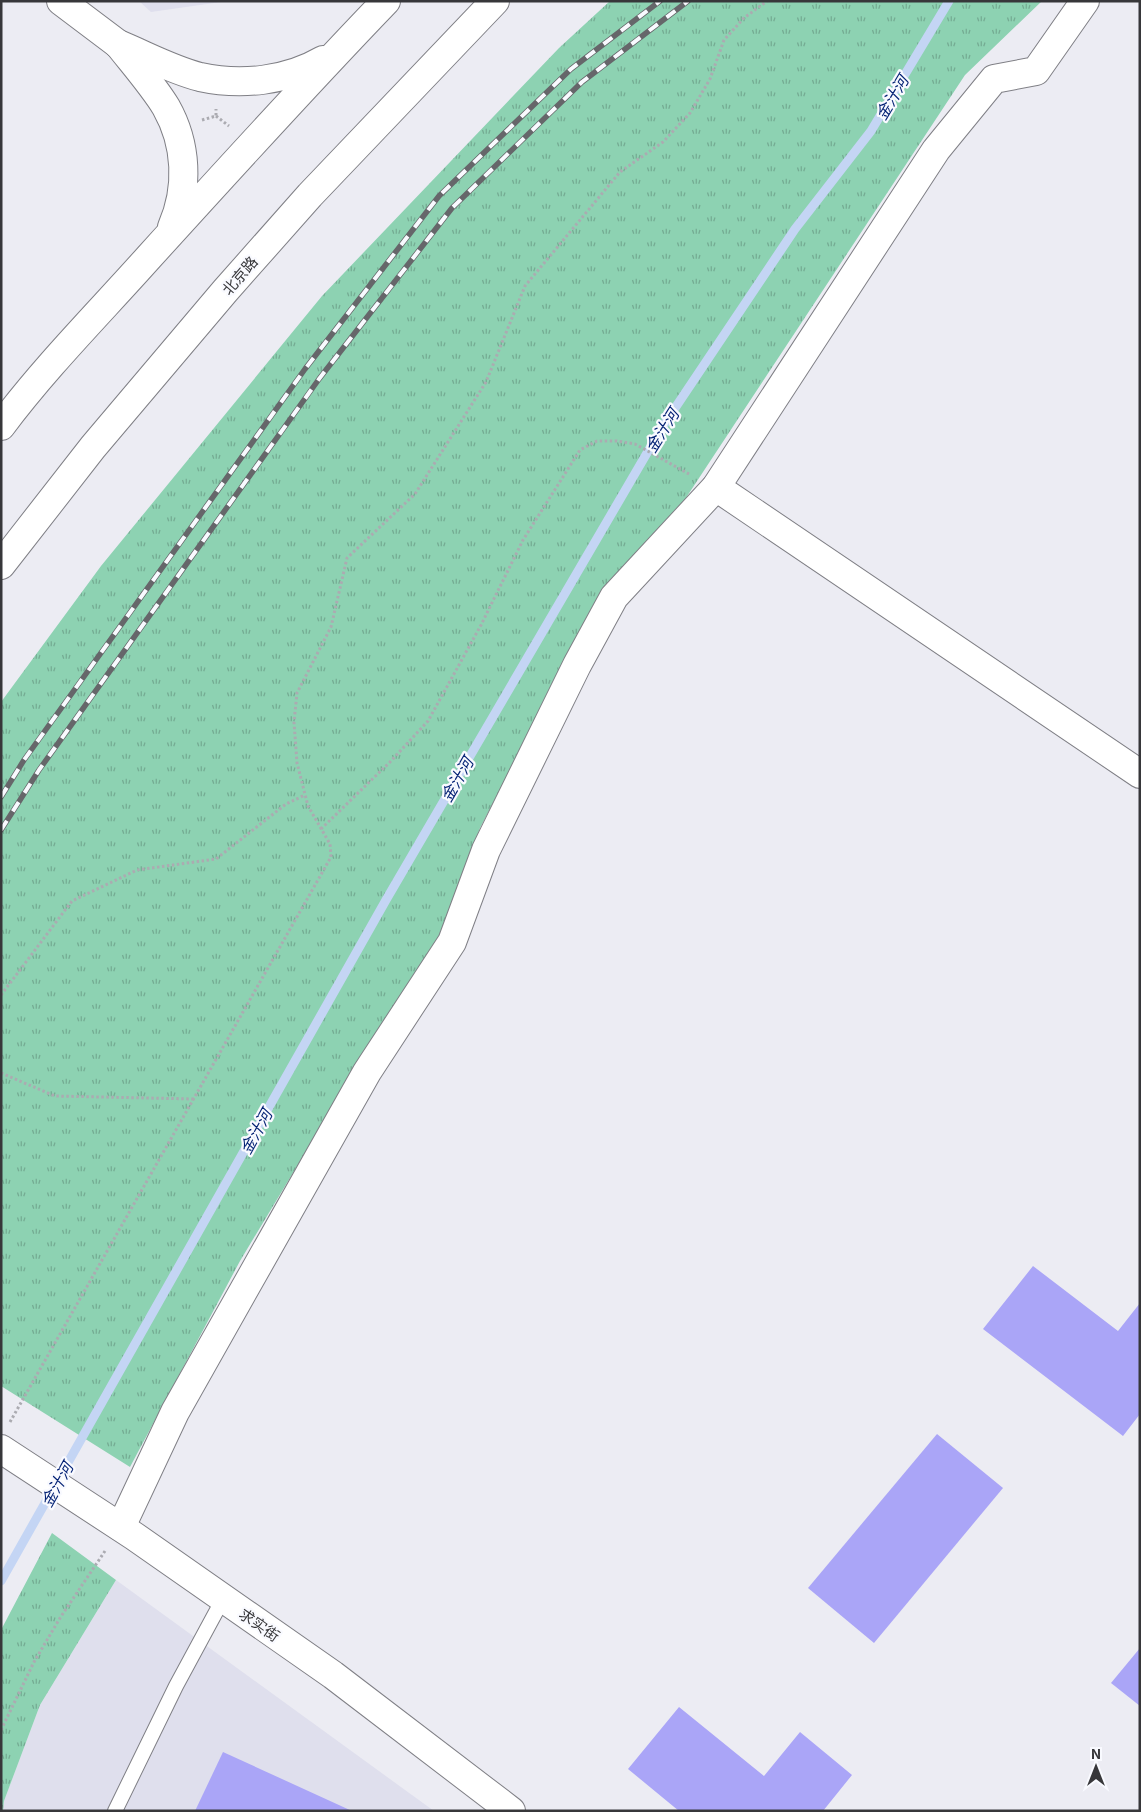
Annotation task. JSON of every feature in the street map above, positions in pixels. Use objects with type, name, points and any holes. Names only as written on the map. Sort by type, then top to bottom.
[{"type":"street","points":[[61,1],[118,44],[199,77],[250,82],[273,78],[295,73],[317,64],[337,51]]},
{"type":"street","points":[[1,426],[26,393],[168,236],[337,51],[386,1]]},
{"type":"street","name":"北京路","points":[[1,565],[93,447],[225,291],[310,195],[495,1]]},
{"type":"street","points":[[121,1527],[179,1403],[367,1072],[452,942],[486,850],[576,665],[614,597],[716,487],[936,150],[994,78],[1036,71],[1085,1]]},
{"type":"street","points":[[118,44],[166,106],[176,128],[181,146],[184,169],[182,192],[177,215],[168,236]]},
{"type":"street","points":[[716,487],[1140,774]]},
{"type":"street","name":"求实街","points":[[7,1445],[98,1512],[333,1675],[511,1811]]},
{"type":"lane","points":[[115,1811],[176,1686],[224,1599]]},
{"type":"path","points":[[7,1445],[194,1099],[331,857],[330,844],[308,806],[297,763],[294,730],[297,693],[331,626],[347,558],[415,494],[486,382],[524,286],[620,172],[663,142],[690,113],[710,78],[724,40],[744,18],[767,1]]},
{"type":"path","points":[[216,108],[216,116]]},
{"type":"path","points":[[200,121],[216,116]]},
{"type":"path","points":[[216,116],[229,126]]},
{"type":"path","points":[[321,829],[390,762],[428,721],[481,625],[523,540],[580,450],[597,441],[617,441],[635,444],[692,476]]},
{"type":"path","points":[[1,995],[72,900],[137,870],[216,859],[286,804],[306,796]]},
{"type":"path","points":[[1,1073],[55,1096],[194,1099]]},
{"type":"path","points":[[1,1730],[34,1662],[60,1618],[121,1527]]},
{"type":"shaded area","points":[[139,1],[228,1],[151,12]]},
{"type":"shaded area","points":[[116,1580],[434,1811],[3,1811],[4,1801],[40,1705]]},
{"type":"green space","points":[[610,1],[1042,1],[965,75],[672,519],[606,585],[480,828],[447,923],[374,1038],[240,1261],[130,1467],[1,1386],[1,702],[101,566],[322,296],[559,48]]},
{"type":"green space","points":[[52,1533],[116,1580],[40,1705],[4,1801],[3,1811],[1,1811],[1,1630]]},
{"type":"building","points":[[1033,1266],[1118,1331],[1140,1303],[1140,1414],[1123,1436],[983,1329]]},
{"type":"building","points":[[937,1434],[1003,1488],[874,1643],[808,1588]]},
{"type":"building","points":[[1140,1648],[1140,1706],[1111,1683]]},
{"type":"building","points":[[679,1707],[764,1776],[800,1732],[852,1775],[823,1811],[679,1811],[628,1769]]},
{"type":"building","points":[[223,1752],[352,1811],[195,1811]]},
{"type":"waterway","name":"金汁河","points":[[1,1581],[386,900],[661,429],[795,229],[871,131],[949,1]]},
{"type":"railway","points":[[1,797],[24,760],[305,369],[439,196],[571,69],[660,1]]},
{"type":"railway","points":[[1,830],[39,770],[319,379],[452,208],[582,82],[688,1]]}]
